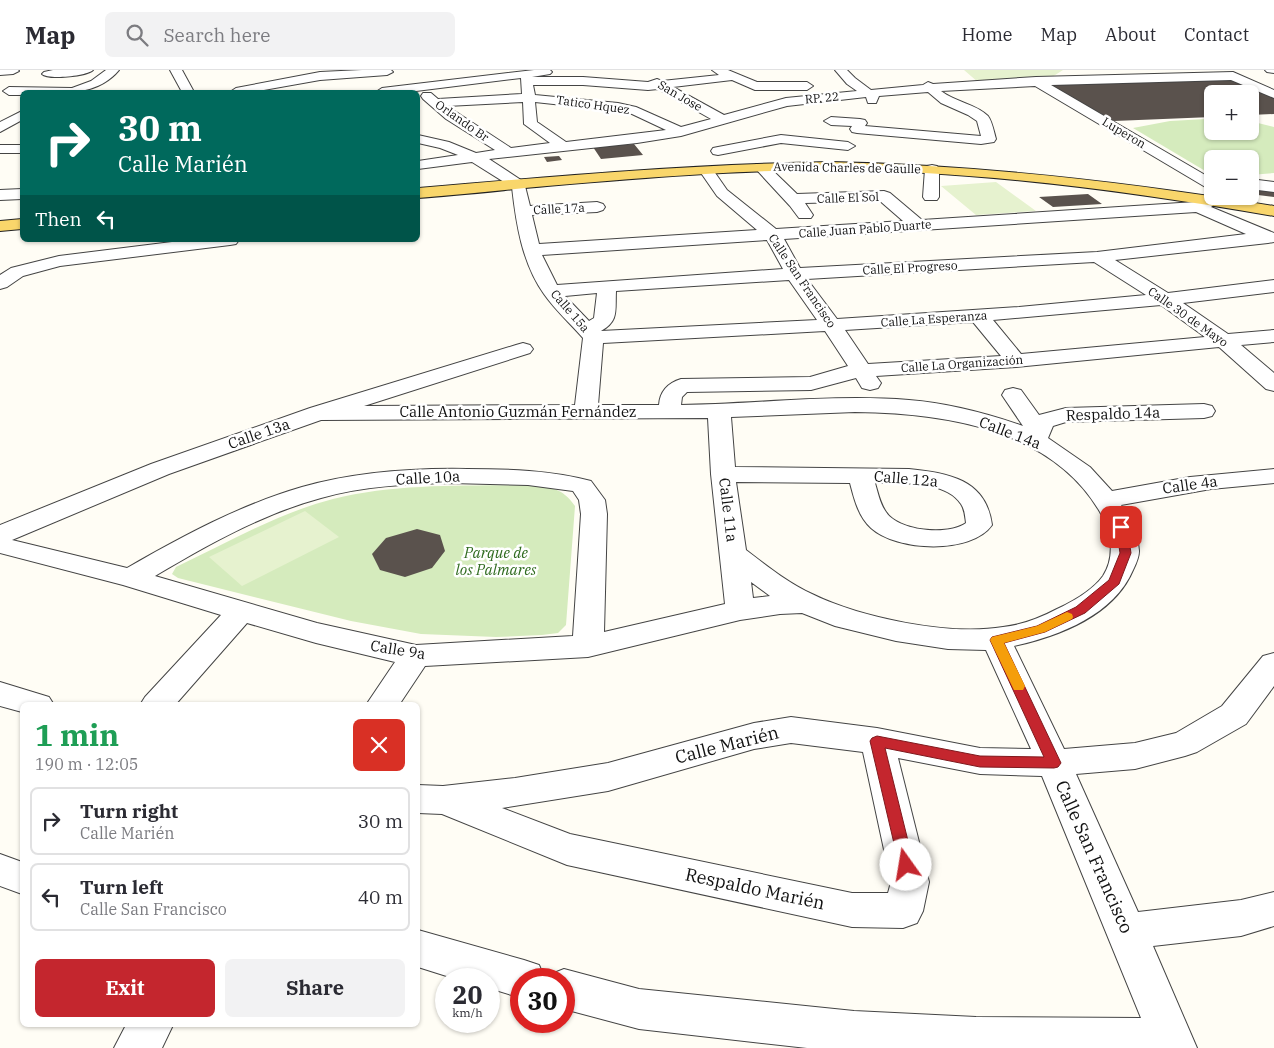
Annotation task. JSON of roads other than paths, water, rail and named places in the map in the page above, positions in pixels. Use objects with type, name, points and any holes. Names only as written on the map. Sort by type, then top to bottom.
[{"type":"main road","name":"Avenida Charles de Gaulle","points":[[420,192],[514,178],[845,152],[1026,168],[1204,191]]},
{"type":"main road","name":"Avenida Charles de Gaulle","points":[[420,183],[762,167],[875,167],[1046,178],[1120,187],[1204,192]]},
{"type":"main road","points":[[1259,201],[1274,204]]},
{"type":"main road","name":"Avenida Charles de Gaulle","points":[[1254,205],[1274,211]]},
{"type":"main road","points":[[0,216],[20,215]]},
{"type":"main road","points":[[0,226],[20,224]]},
{"type":"street","points":[[48,74],[87,70]]},
{"type":"street","points":[[79,90],[96,83],[113,70]]},
{"type":"street","points":[[176,70],[187,90]]},
{"type":"street","points":[[400,90],[566,70]]},
{"type":"street","points":[[718,70],[755,86],[812,87],[844,96]]},
{"type":"street","points":[[718,151],[781,139],[845,152],[874,97],[851,81],[841,70]]},
{"type":"street","points":[[1159,70],[1173,77]]},
{"type":"street","points":[[0,72],[14,71]]},
{"type":"street","points":[[246,90],[320,76],[388,71]]},
{"type":"street","points":[[375,90],[388,71]]},
{"type":"street","points":[[1233,73],[1274,94]]},
{"type":"street","name":"RP. 22","points":[[420,164],[508,152],[637,139],[680,132],[778,104],[925,84],[978,85],[1036,81],[1071,75],[1173,77],[1233,73]]},
{"type":"street","name":"San Jose","points":[[645,75],[723,120]]},
{"type":"street","points":[[966,75],[978,85]]},
{"type":"street","points":[[525,76],[636,85],[661,85],[731,76]]},
{"type":"street","points":[[525,76],[530,98],[531,124],[562,146]]},
{"type":"street","name":"Luperon","points":[[1036,81],[1204,188]]},
{"type":"street","points":[[831,121],[920,136],[981,140],[989,138],[983,119],[973,112],[942,103],[925,84]]},
{"type":"street","points":[[9,90],[20,90]]},
{"type":"street","name":"Orlando Br","points":[[420,90],[451,116],[508,152]]},
{"type":"street","name":"Tatico Hquez","points":[[436,103],[482,99],[530,98],[628,109],[737,159]]},
{"type":"street","points":[[0,128],[14,118]]},
{"type":"street","points":[[920,136],[928,123]]},
{"type":"street","points":[[420,139],[444,145],[514,178],[533,150]]},
{"type":"street","points":[[0,149],[20,149]]},
{"type":"street","points":[[762,167],[779,188],[796,200],[815,232]]},
{"type":"street","name":"Calle San Francisco","points":[[706,170],[722,193],[773,235],[794,274],[832,326],[884,405]]},
{"type":"street","points":[[932,170],[932,197]]},
{"type":"street","name":"Calle 15a","points":[[514,178],[533,250],[551,291],[590,333],[586,412]]},
{"type":"street","points":[[1259,185],[1274,187]]},
{"type":"street","points":[[1058,210],[1117,206],[1108,198],[1120,187]]},
{"type":"street","name":"Calle Juan Pablo Duarte","points":[[533,250],[919,226],[1204,193]]},
{"type":"street","points":[[1,194],[20,194]]},
{"type":"street","name":"Calle El Sol","points":[[796,200],[884,196],[919,226]]},
{"type":"street","name":"Luperon","points":[[1227,205],[1271,239]]},
{"type":"street","name":"Calle 17a","points":[[522,211],[597,207]]},
{"type":"street","name":"Calle El Progreso","points":[[551,291],[794,274],[1096,257],[1271,239]]},
{"type":"street","points":[[0,283],[17,272],[59,261],[214,242]]},
{"type":"street","name":"Calle 30 de Mayo","points":[[1096,257],[1167,300],[1224,341],[1274,384]]},
{"type":"street","name":"Calle La Esperanza","points":[[590,333],[832,326],[980,317],[1167,300],[1274,286]]},
{"type":"street","points":[[590,333],[604,321],[606,287]]},
{"type":"street","points":[[980,317],[1016,361]]},
{"type":"street","name":"Calle La Organización","points":[[669,411],[671,394],[681,386],[701,384],[811,383],[847,372],[862,370],[1016,361],[1274,336]]},
{"type":"street","name":"Calle 13a","points":[[0,535],[160,469],[318,413],[523,349]]},
{"type":"street","points":[[1013,395],[1037,436]]},
{"type":"street","name":"Calle 14a","points":[[719,411],[884,405],[967,416],[1037,436],[1084,476],[1107,500],[1121,527],[1126,553],[1114,582],[1080,610],[1040,629],[996,640],[964,640],[884,629],[845,620],[804,603],[755,573],[733,553]]},
{"type":"street","name":"Calle Antonio Guzmán Fernández","points":[[318,413],[719,411]]},
{"type":"street","name":"Calle 11a","points":[[719,411],[723,474],[740,610]]},
{"type":"street","name":"Respaldo 14a","points":[[1037,436],[1040,424],[1049,417],[1204,411]]},
{"type":"street","name":"Calle 12a","points":[[723,474],[860,476]]},
{"type":"street","name":"Calle 10a","points":[[131,578],[197,540],[237,520],[291,499],[343,486],[396,478],[447,476],[545,478],[582,486],[592,500],[594,514],[588,646]]},
{"type":"street","name":"Calle 4a","points":[[1107,500],[1156,489],[1234,478],[1274,476]]},
{"type":"street","name":"Calle 9a","points":[[0,545],[131,578],[316,633],[416,656],[588,646],[740,610],[780,604],[804,603]]},
{"type":"street","points":[[159,702],[241,611]]},
{"type":"street","name":"Calle San Francisco","points":[[996,640],[1054,763],[1173,1044]]},
{"type":"street","points":[[384,702],[416,656]]},
{"type":"street","name":"Calle Marién","points":[[430,799],[515,792],[608,777],[754,736],[791,730],[877,741],[980,761],[1054,763],[1135,756],[1185,743],[1234,715],[1274,664]]},
{"type":"street","points":[[0,694],[28,702]]},
{"type":"street","name":"Respaldo Marién","points":[[430,799],[567,850],[852,910],[903,911],[910,882],[877,741]]},
{"type":"street","points":[[0,870],[20,877]]},
{"type":"street","points":[[1127,932],[1241,918],[1274,909]]},
{"type":"street","points":[[420,950],[510,975]]},
{"type":"street","points":[[575,992],[639,1009],[854,1032],[1173,1044]]},
{"type":"street","points":[[136,1048],[151,1027]]},
{"type":"park label","name":"Parque de los Palmares","points":[[496,562]]}]
